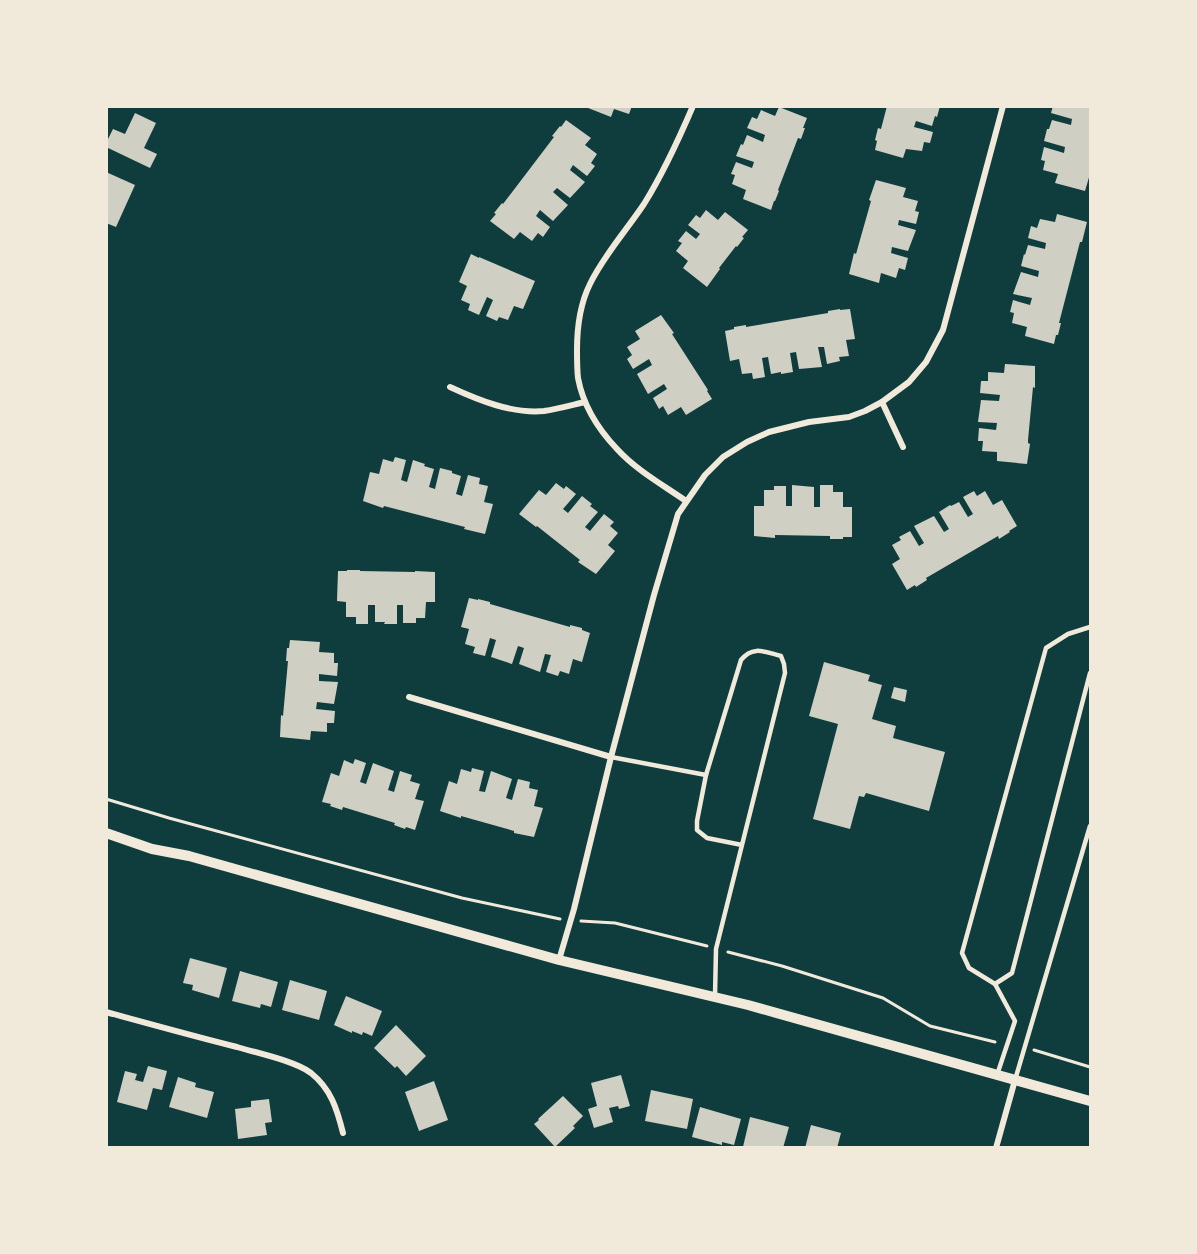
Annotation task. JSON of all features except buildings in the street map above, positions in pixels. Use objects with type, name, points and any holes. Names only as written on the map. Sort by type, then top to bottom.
[{"type":"street","points":[[686,501],[617,450],[595,422],[585,402],[578,377],[577,332],[581,308],[589,285],[603,260],[643,205],[670,160],[693,106]]},
{"type":"street","points":[[559,960],[654,595],[678,514],[705,475],[723,457],[747,442],[769,432],[809,422],[849,417],[865,411],[882,402],[909,382],[926,362],[943,330],[1003,106]]},
{"type":"street","points":[[450,387],[477,399],[513,409],[543,411],[585,402]]},
{"type":"street","points":[[882,402],[903,447]]},
{"type":"street","points":[[410,697],[611,757]]},
{"type":"street","points":[[106,833],[152,849],[189,856],[559,960],[715,997],[1090,1101]]},
{"type":"street","points":[[106,1012],[294,1064],[309,1072],[327,1088],[343,1133]]},
{"type":"street","points":[[996,1148],[1015,1080]]},
{"type":"lane","points":[[997,1075],[1015,1021],[995,984],[969,968],[962,953],[1046,648],[1068,634],[1090,627]]},
{"type":"lane","points":[[715,997],[716,949],[742,845],[785,673],[781,656],[755,650],[746,653],[741,660],[706,775],[697,821],[697,830],[707,838],[742,845]]},
{"type":"lane","points":[[995,984],[1012,973],[1090,673]]},
{"type":"lane","points":[[611,757],[706,775]]},
{"type":"lane","points":[[1015,1080],[1090,826]]},
{"type":"path","points":[[106,799],[462,898],[571,921],[615,922],[782,966],[883,998],[930,1026],[1008,1044]]},
{"type":"path","points":[[1025,1047],[1090,1067]]}]
